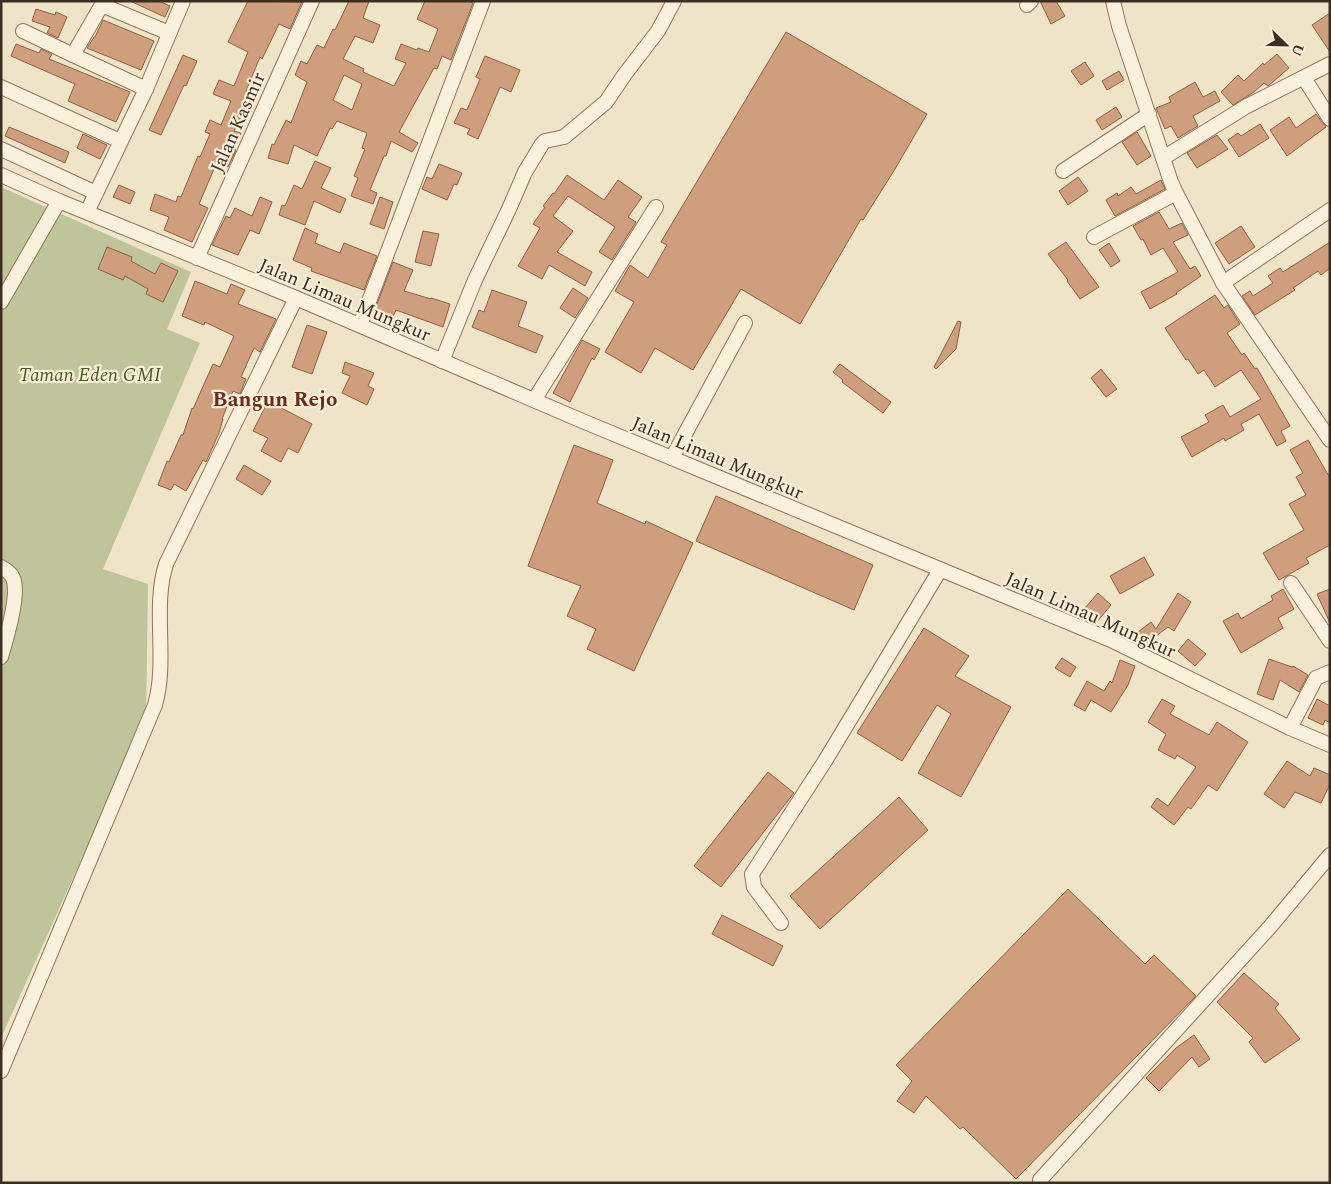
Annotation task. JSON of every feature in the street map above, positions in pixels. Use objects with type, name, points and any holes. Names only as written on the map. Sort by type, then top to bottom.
[{"type":"street","points":[[87,212],[146,89],[183,1]]},
{"type":"street","name":"Jalan Kasmir","points":[[197,258],[312,1]]},
{"type":"street","points":[[360,325],[483,1]]},
{"type":"street","points":[[442,361],[474,280],[525,172],[542,144],[545,141],[564,137],[572,132],[606,102],[658,31],[674,1]]},
{"type":"street","points":[[1113,1],[1118,26],[1176,193],[1223,283],[1330,440]]},
{"type":"street","points":[[73,55],[103,3],[169,33]]},
{"type":"street","points":[[23,31],[146,89]]},
{"type":"street","points":[[1163,158],[1247,106],[1330,64]]},
{"type":"street","points":[[1304,78],[1330,119]]},
{"type":"street","points":[[1,87],[120,141]]},
{"type":"street","points":[[1063,170],[1149,114]]},
{"type":"street","points":[[1,149],[96,193]]},
{"type":"street","name":"Jalan Limau Mungkur","points":[[1,175],[61,202],[296,298],[672,458],[1111,640],[1290,728],[1330,745]]},
{"type":"street","points":[[61,202],[64,178]]},
{"type":"street","points":[[1,302],[61,202],[78,184]]},
{"type":"street","points":[[1094,237],[1176,193]]},
{"type":"street","points":[[534,400],[656,207]]},
{"type":"street","points":[[1223,283],[1330,210]]},
{"type":"street","points":[[1,1071],[156,705],[160,683],[161,587],[166,564],[296,298]]},
{"type":"street","points":[[672,458],[745,323]]},
{"type":"street","points":[[1,567],[13,578],[14,584],[12,614],[1,658]]},
{"type":"street","points":[[781,923],[754,887],[752,874],[825,761],[940,570]]},
{"type":"street","points":[[1291,583],[1330,640]]},
{"type":"street","points":[[1290,728],[1316,678],[1330,672]]},
{"type":"street","points":[[1040,1180],[1269,928],[1330,855]]},
{"type":"green space","name":"Taman Eden GMI","points":[[1,187],[191,272],[167,329],[200,343],[103,569],[148,584],[146,716],[1,1038]]},
{"type":"building","points":[[130,1],[159,1],[170,6],[165,17]]},
{"type":"building","points":[[248,1],[302,2],[290,29],[279,24],[262,59],[260,57],[246,91],[252,94],[234,131],[241,133],[234,150],[236,150],[228,167],[217,162],[199,204],[208,208],[192,242],[164,230],[169,217],[150,210],[155,194],[176,202],[178,196],[181,197],[198,156],[200,157],[210,134],[205,132],[210,120],[221,125],[231,101],[213,94],[219,80],[234,86],[248,52],[228,42]]},
{"type":"building","points":[[349,1],[369,1],[363,18],[380,25],[373,43],[355,36],[343,59],[364,69],[363,72],[394,86],[406,63],[395,59],[401,44],[429,52],[438,29],[417,19],[425,1],[468,1],[473,3],[451,60],[442,56],[437,69],[434,68],[399,132],[418,143],[412,152],[391,141],[370,190],[377,193],[373,204],[351,196],[358,178],[354,176],[365,149],[362,148],[367,133],[337,121],[332,129],[330,128],[317,156],[294,145],[288,164],[268,158],[272,144],[274,145],[286,120],[291,123],[307,82],[295,75],[301,61],[307,64],[317,45],[324,48],[333,29],[335,30]],"holes":[[[344,75],[362,84],[352,110],[333,100]]]},
{"type":"building","points":[[1040,1],[1056,1],[1065,16],[1051,24]]},
{"type":"building","points":[[36,9],[55,15],[56,12],[67,17],[58,38],[47,33],[50,27],[32,21]]},
{"type":"building","points":[[1330,13],[1330,52],[1312,25]]},
{"type":"building","points":[[103,20],[154,41],[141,70],[87,48]]},
{"type":"building","points":[[786,32],[927,114],[863,220],[861,219],[800,324],[741,289],[693,370],[655,348],[641,373],[605,352],[634,302],[615,291],[630,265],[648,278],[667,245],[661,242]]},
{"type":"building","points":[[16,44],[39,53],[41,49],[52,54],[49,59],[130,92],[116,122],[68,101],[75,84],[11,56]]},
{"type":"building","points":[[1277,54],[1289,68],[1268,86],[1264,83],[1254,92],[1233,105],[1221,92],[1238,75],[1244,81],[1263,63],[1264,65]]},
{"type":"building","points":[[183,55],[197,61],[161,135],[149,130]]},
{"type":"building","points":[[485,56],[520,70],[511,92],[500,87],[478,139],[467,134],[470,129],[454,123],[461,108],[467,110],[480,79],[476,77]]},
{"type":"building","points":[[1085,62],[1094,76],[1081,85],[1071,71]]},
{"type":"building","points":[[1119,71],[1124,80],[1107,90],[1102,81]]},
{"type":"building","points":[[1195,82],[1203,97],[1215,91],[1220,101],[1193,116],[1198,126],[1178,138],[1171,126],[1165,129],[1156,108],[1171,102],[1169,97]]},
{"type":"building","points":[[1116,107],[1122,117],[1102,130],[1096,120]]},
{"type":"building","points":[[1316,114],[1326,127],[1287,156],[1270,130],[1289,117],[1296,128]]},
{"type":"building","points":[[1260,124],[1269,138],[1239,157],[1228,140],[1238,133],[1241,136]]},
{"type":"building","points":[[9,127],[69,152],[65,163],[5,136]]},
{"type":"building","points":[[1137,132],[1151,156],[1137,165],[1122,142]]},
{"type":"building","points":[[83,134],[107,145],[100,159],[77,148]]},
{"type":"building","points":[[1217,135],[1228,149],[1197,168],[1187,153]]},
{"type":"building","points":[[315,161],[331,168],[321,188],[346,199],[340,213],[314,201],[305,225],[279,215],[282,205],[285,206],[294,185],[302,189]]},
{"type":"building","points":[[439,164],[462,173],[457,185],[454,184],[447,200],[422,189],[427,177],[432,179]]},
{"type":"building","points":[[567,175],[604,200],[618,180],[642,197],[628,217],[636,222],[612,260],[599,252],[615,227],[568,196],[553,216],[573,231],[557,252],[592,272],[585,286],[549,265],[542,279],[518,266],[540,228],[533,224],[545,207],[543,206]]},
{"type":"building","points":[[1078,177],[1088,191],[1068,205],[1059,191]]},
{"type":"building","points":[[1161,180],[1165,189],[1115,216],[1106,200],[1117,193],[1118,196],[1131,187],[1136,194]]},
{"type":"building","points":[[119,185],[135,192],[130,204],[113,197]]},
{"type":"building","points":[[260,197],[272,202],[259,234],[250,230],[238,255],[212,245],[226,216],[230,218],[235,208],[252,216]]},
{"type":"building","points":[[380,197],[393,202],[384,229],[370,224]]},
{"type":"building","points":[[1159,212],[1169,229],[1182,223],[1188,235],[1173,242],[1190,269],[1195,266],[1201,276],[1177,294],[1150,309],[1141,292],[1178,272],[1163,248],[1151,255],[1143,239],[1141,240],[1133,226]]},
{"type":"building","points":[[1241,226],[1255,247],[1229,264],[1215,243]]},
{"type":"building","points":[[305,228],[318,234],[315,243],[340,253],[344,243],[377,256],[364,290],[311,271],[312,268],[293,260]]},
{"type":"building","points":[[423,231],[439,234],[431,266],[415,262]]},
{"type":"building","points":[[1066,242],[1099,287],[1080,299],[1048,254]]},
{"type":"building","points":[[1330,242],[1330,268],[1321,275],[1318,271],[1293,288],[1295,290],[1255,315],[1242,296],[1250,291],[1253,296],[1273,283],[1268,276],[1280,268],[1283,272]]},
{"type":"building","points":[[1109,243],[1120,261],[1111,267],[1099,250]]},
{"type":"building","points":[[107,247],[132,257],[131,261],[155,274],[161,263],[178,271],[163,302],[146,294],[148,289],[125,276],[123,280],[98,269]]},
{"type":"building","points":[[393,262],[413,270],[404,291],[450,304],[443,327],[396,310],[389,325],[372,317]]},
{"type":"building","points":[[195,281],[227,294],[231,284],[245,290],[238,304],[276,319],[260,352],[254,348],[241,377],[246,379],[240,394],[233,391],[222,419],[219,433],[206,462],[203,460],[186,491],[174,484],[171,490],[158,485],[167,461],[169,462],[181,435],[183,435],[192,408],[213,364],[220,367],[234,336],[205,322],[204,325],[182,316]]},
{"type":"building","points":[[573,288],[588,298],[575,318],[560,308]]},
{"type":"building","points":[[492,290],[527,302],[518,326],[543,336],[536,353],[472,327],[479,310],[484,312]]},
{"type":"building","points":[[1215,295],[1224,308],[1228,305],[1240,324],[1227,333],[1242,355],[1244,353],[1255,369],[1257,368],[1290,426],[1281,431],[1286,441],[1277,446],[1259,414],[1241,424],[1244,430],[1225,441],[1224,438],[1192,457],[1181,437],[1209,422],[1205,415],[1223,405],[1230,417],[1261,399],[1241,370],[1215,387],[1204,370],[1198,374],[1188,359],[1186,360],[1165,328]]},
{"type":"building","points":[[958,321],[961,322],[956,349],[936,369],[934,367]]},
{"type":"building","points":[[307,325],[327,332],[312,374],[292,367]]},
{"type":"building","points":[[582,340],[600,349],[594,360],[592,358],[570,402],[553,393]]},
{"type":"building","points":[[345,362],[374,373],[368,386],[374,389],[367,405],[342,393],[350,376],[342,373]]},
{"type":"building","points":[[840,364],[891,402],[883,413],[842,382],[843,380],[833,372]]},
{"type":"building","points":[[1101,369],[1117,389],[1106,397],[1091,378]]},
{"type":"building","points":[[268,401],[312,424],[298,453],[288,448],[281,462],[261,451],[268,438],[253,431]]},
{"type":"building","points":[[1308,440],[1330,478],[1330,545],[1306,558],[1309,563],[1279,580],[1263,553],[1304,530],[1289,504],[1306,495],[1296,477],[1303,473],[1290,450]]},
{"type":"building","points":[[574,445],[613,460],[597,503],[645,524],[646,521],[693,543],[634,671],[587,649],[596,629],[567,616],[581,586],[528,566]]},
{"type":"building","points":[[244,465],[271,481],[262,495],[236,479]]},
{"type":"building","points":[[716,496],[873,565],[854,610],[696,541]]},
{"type":"building","points":[[1144,557],[1154,575],[1120,594],[1110,576]]},
{"type":"building","points":[[1283,589],[1294,609],[1278,618],[1283,628],[1241,653],[1223,621],[1238,613],[1241,619],[1273,600],[1271,596]]},
{"type":"building","points":[[1330,589],[1330,623],[1317,594]]},
{"type":"building","points":[[1098,593],[1111,605],[1095,624],[1078,616]]},
{"type":"building","points":[[1178,593],[1191,602],[1174,631],[1168,627],[1143,646],[1129,639],[1151,622],[1156,629]]},
{"type":"building","points":[[924,628],[969,656],[955,676],[1011,707],[961,797],[918,773],[951,714],[937,705],[902,761],[857,733]]},
{"type":"building","points":[[1188,639],[1206,654],[1195,666],[1178,651]]},
{"type":"building","points":[[1062,658],[1076,667],[1070,677],[1055,668]]},
{"type":"building","points":[[1269,659],[1293,666],[1308,675],[1299,692],[1280,680],[1273,700],[1257,694]]},
{"type":"building","points":[[1120,660],[1135,666],[1128,685],[1111,712],[1091,700],[1085,711],[1074,705],[1087,681],[1104,691],[1110,681],[1112,683]]},
{"type":"building","points":[[1162,699],[1175,706],[1170,714],[1209,735],[1217,722],[1248,742],[1217,791],[1208,785],[1191,809],[1188,807],[1174,825],[1151,807],[1157,798],[1168,806],[1196,767],[1177,755],[1175,759],[1158,750],[1166,734],[1148,722]]},
{"type":"building","points":[[1317,699],[1330,706],[1330,723],[1325,720],[1323,725],[1308,718]]},
{"type":"building","points":[[1287,761],[1310,776],[1314,768],[1330,775],[1330,784],[1321,803],[1295,792],[1284,808],[1264,794]]},
{"type":"building","points":[[768,772],[794,793],[721,887],[694,866]]},
{"type":"building","points":[[899,797],[928,830],[820,929],[790,896]]},
{"type":"building","points":[[1068,889],[1145,964],[1154,955],[1196,996],[1016,1179],[963,1127],[960,1129],[926,1096],[914,1113],[897,1101],[912,1081],[896,1065]]},
{"type":"building","points":[[722,915],[783,946],[773,966],[712,934]]},
{"type":"building","points":[[1244,973],[1279,1004],[1275,1008],[1300,1039],[1265,1063],[1249,1042],[1253,1038],[1217,1002]]},
{"type":"building","points":[[1194,1035],[1210,1059],[1199,1067],[1192,1057],[1159,1091],[1146,1078],[1176,1048]]},
{"type":"district","name":"Bangun Rejo","points":[[275,399]]}]
